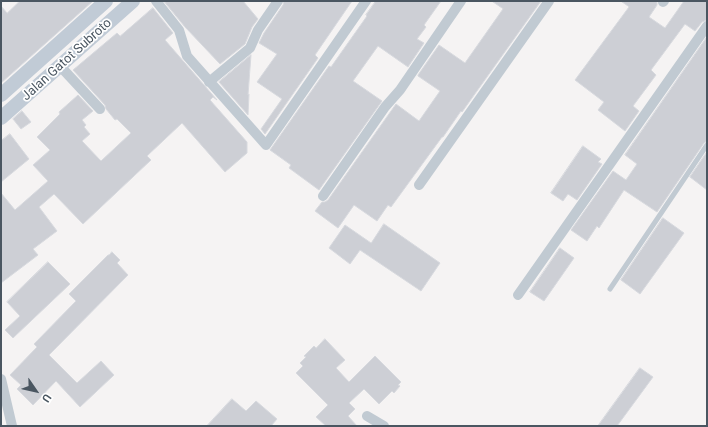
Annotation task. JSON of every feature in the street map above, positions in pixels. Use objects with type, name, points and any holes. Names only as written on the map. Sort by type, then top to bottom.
[{"type":"main road","points":[[1,95],[106,1]]},
{"type":"main road","name":"Jalan Gatot Subroto","points":[[1,118],[133,1]]},
{"type":"street","points":[[156,1],[179,30],[187,56],[266,145],[366,1]]},
{"type":"street","points":[[209,82],[250,48],[258,30],[278,1]]},
{"type":"street","points":[[324,196],[385,107],[400,90],[461,1]]},
{"type":"street","points":[[419,185],[549,1]]},
{"type":"street","points":[[518,295],[707,26]]},
{"type":"street","points":[[60,66],[100,109]]},
{"type":"street","points":[[1,379],[12,426]]},
{"type":"street","points":[[367,416],[384,426]]},
{"type":"lane","points":[[610,289],[707,145]]},
{"type":"building","points":[[20,1],[93,1],[1,83],[1,6],[7,13]]},
{"type":"building","points":[[164,1],[243,1],[258,19],[252,27],[245,44],[220,64],[185,27]]},
{"type":"building","points":[[284,1],[352,1],[315,55],[318,58],[265,134],[261,129],[282,99],[257,82],[277,54],[259,43]]},
{"type":"building","points":[[376,1],[441,1],[424,25],[426,27],[417,39],[424,43],[408,67],[378,46],[353,81],[382,101],[319,190],[289,168],[291,165],[270,150],[329,66],[331,67]]},
{"type":"building","points":[[492,1],[541,1],[462,112],[461,111],[391,207],[388,205],[377,221],[354,205],[338,228],[315,211],[322,202],[328,200],[396,104],[419,121],[440,91],[418,75],[439,45],[465,63],[503,9]]},
{"type":"building","points":[[621,1],[657,1],[657,5],[649,17],[665,28],[684,1],[707,1],[707,20],[702,22],[695,31],[685,24],[651,70],[656,75],[633,106],[639,111],[625,131],[598,110],[604,102],[575,80],[629,7]]},
{"type":"building","points":[[153,8],[173,33],[165,40],[217,100],[213,97],[210,100],[247,142],[247,153],[225,172],[182,123],[147,156],[151,160],[83,224],[54,194],[39,207],[57,231],[33,249],[38,255],[1,283],[1,193],[15,210],[48,181],[33,165],[50,150],[37,137],[60,114],[59,112],[78,95],[93,111],[82,120],[86,125],[84,127],[90,134],[82,141],[101,161],[131,133],[117,119],[115,120],[106,109],[105,105],[73,70],[117,33],[120,36]]},
{"type":"building","points":[[707,37],[707,141],[704,143],[657,212],[624,190],[599,228],[597,226],[587,241],[571,230],[613,171],[626,180],[637,164],[625,155]]},
{"type":"building","points":[[251,55],[248,95],[249,94],[248,115],[219,82]]},
{"type":"building","points":[[22,111],[31,122],[21,129],[13,119]]},
{"type":"building","points":[[10,134],[29,159],[1,182],[1,141]]},
{"type":"building","points":[[583,146],[601,159],[598,162],[602,164],[577,200],[568,194],[563,201],[551,193]]},
{"type":"building","points":[[707,152],[707,190],[690,177]]},
{"type":"building","points":[[663,218],[684,233],[640,294],[621,280]]},
{"type":"building","points":[[384,224],[440,263],[421,291],[360,250],[350,264],[329,248],[345,225],[371,243]]},
{"type":"building","points":[[560,248],[574,258],[544,301],[530,292]]},
{"type":"building","points":[[112,252],[120,260],[117,263],[128,275],[49,355],[77,383],[101,361],[114,375],[80,407],[56,381],[33,405],[17,389],[21,385],[10,375],[37,347],[34,344],[76,301],[69,294]]},
{"type":"building","points":[[48,262],[70,284],[13,338],[5,330],[20,316],[7,302]]},
{"type":"building","points":[[325,339],[345,360],[336,368],[349,382],[375,356],[401,382],[398,385],[400,386],[394,393],[392,391],[379,404],[364,389],[349,403],[355,409],[348,416],[357,426],[326,426],[316,417],[328,405],[296,373],[303,366],[300,363],[306,357],[304,356],[314,346],[316,348]]},
{"type":"building","points":[[640,368],[653,377],[617,426],[598,426]]},
{"type":"building","points":[[232,399],[246,411],[256,401],[277,419],[271,426],[207,426]]}]
